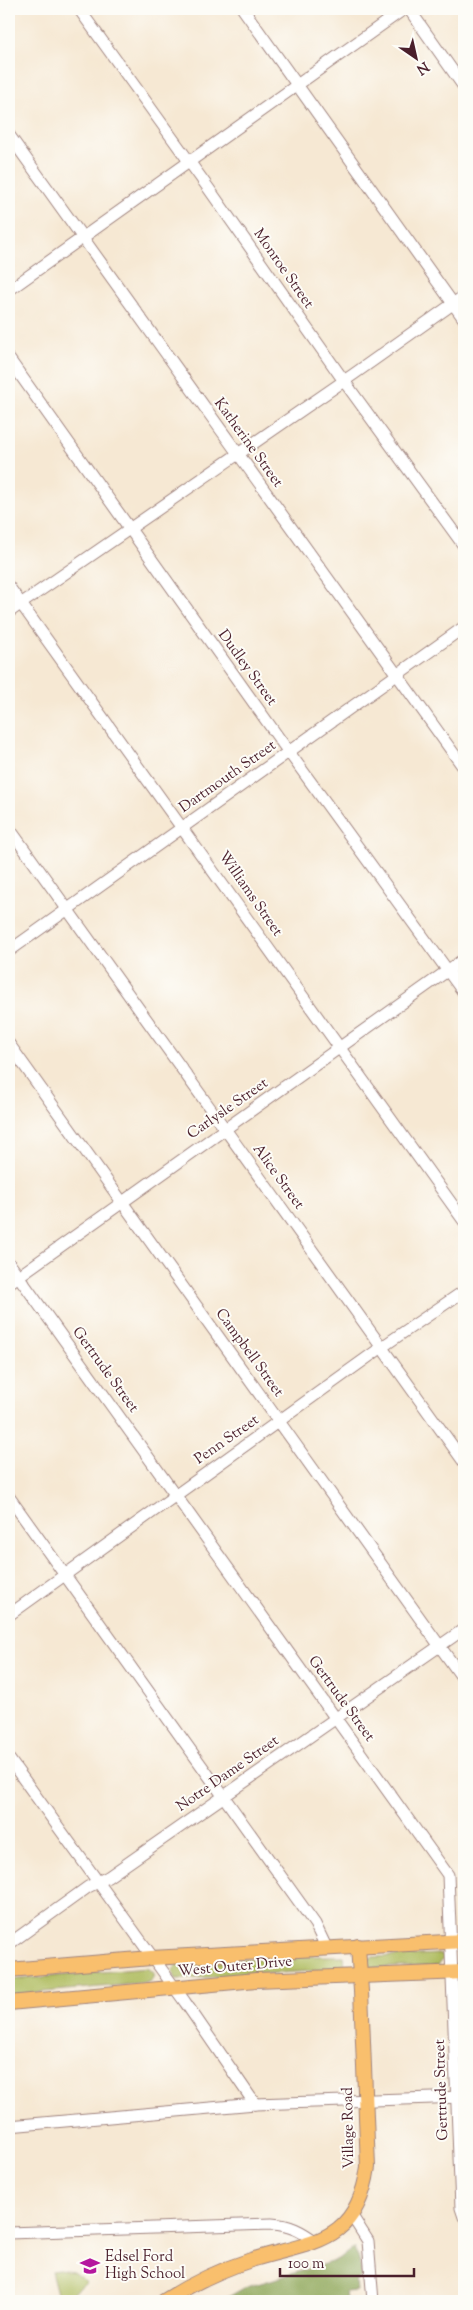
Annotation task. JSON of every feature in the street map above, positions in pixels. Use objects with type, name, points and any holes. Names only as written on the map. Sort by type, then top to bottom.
[{"type":"main road","name":"West Outer Drive","points":[[9,1970],[151,1958],[458,1941]]},
{"type":"main road","name":"Village Road","points":[[352,2216],[365,2185],[368,2167],[358,1946]]},
{"type":"main road","name":"West Outer Drive","points":[[9,2003],[256,1980],[459,1972]]},
{"type":"main road","points":[[164,2301],[220,2271],[316,2242],[331,2235],[352,2216]]},
{"type":"street","name":"Monroe Street","points":[[78,9],[464,546]]},
{"type":"street","points":[[243,9],[464,319]]},
{"type":"street","points":[[9,290],[404,9]]},
{"type":"street","points":[[409,9],[464,87]]},
{"type":"street","name":"Katherine Street","points":[[9,135],[237,455],[464,768]]},
{"type":"street","points":[[9,612],[464,296]]},
{"type":"street","name":"Dudley Street","points":[[9,359],[129,530],[464,993]]},
{"type":"street","name":"Williams Street","points":[[9,587],[464,1221]]},
{"type":"street","name":"Dartmouth Street","points":[[9,951],[464,627]]},
{"type":"street","name":"Alice Street","points":[[9,828],[464,1462]]},
{"type":"street","name":"Carlysle Street","points":[[14,1280],[464,959]]},
{"type":"street","name":"Campbell Street","points":[[9,1044],[464,1680]]},
{"type":"street","name":"Gertrude Street","points":[[9,1263],[14,1280],[176,1495],[448,1875],[458,1941],[461,2208],[464,2216]]},
{"type":"street","name":"Penn Street","points":[[9,1615],[382,1347],[464,1291]]},
{"type":"street","points":[[9,1496],[315,1924],[326,1947]]},
{"type":"street","name":"Notre Dame Street","points":[[9,1944],[88,1887],[108,1877],[223,1795],[464,1629]]},
{"type":"street","points":[[9,1759],[255,2104]]},
{"type":"street","points":[[9,2126],[255,2104],[461,2098]]},
{"type":"street","points":[[352,2216],[368,2241],[373,2301]]},
{"type":"street","points":[[9,2233],[272,2224],[286,2225],[300,2231],[316,2242]]},
{"type":"green space","points":[[440,1954],[444,1958],[438,1966],[364,1968],[365,1960],[373,1957]]},
{"type":"green space","points":[[308,1956],[344,1956],[345,1967],[343,1969],[182,1979],[176,1979],[172,1971],[178,1964]]},
{"type":"green space","points":[[147,1968],[154,1974],[152,1980],[146,1983],[9,1995],[9,1980]]},
{"type":"green space","points":[[353,2248],[359,2259],[361,2278],[356,2282],[357,2291],[345,2292],[346,2301],[221,2301],[244,2288],[338,2260]]},
{"type":"green space","points":[[51,2271],[73,2272],[86,2282],[65,2301],[59,2301]]},
{"type":"place","name":"Edsel Ford High School","points":[[90,2266]]}]
